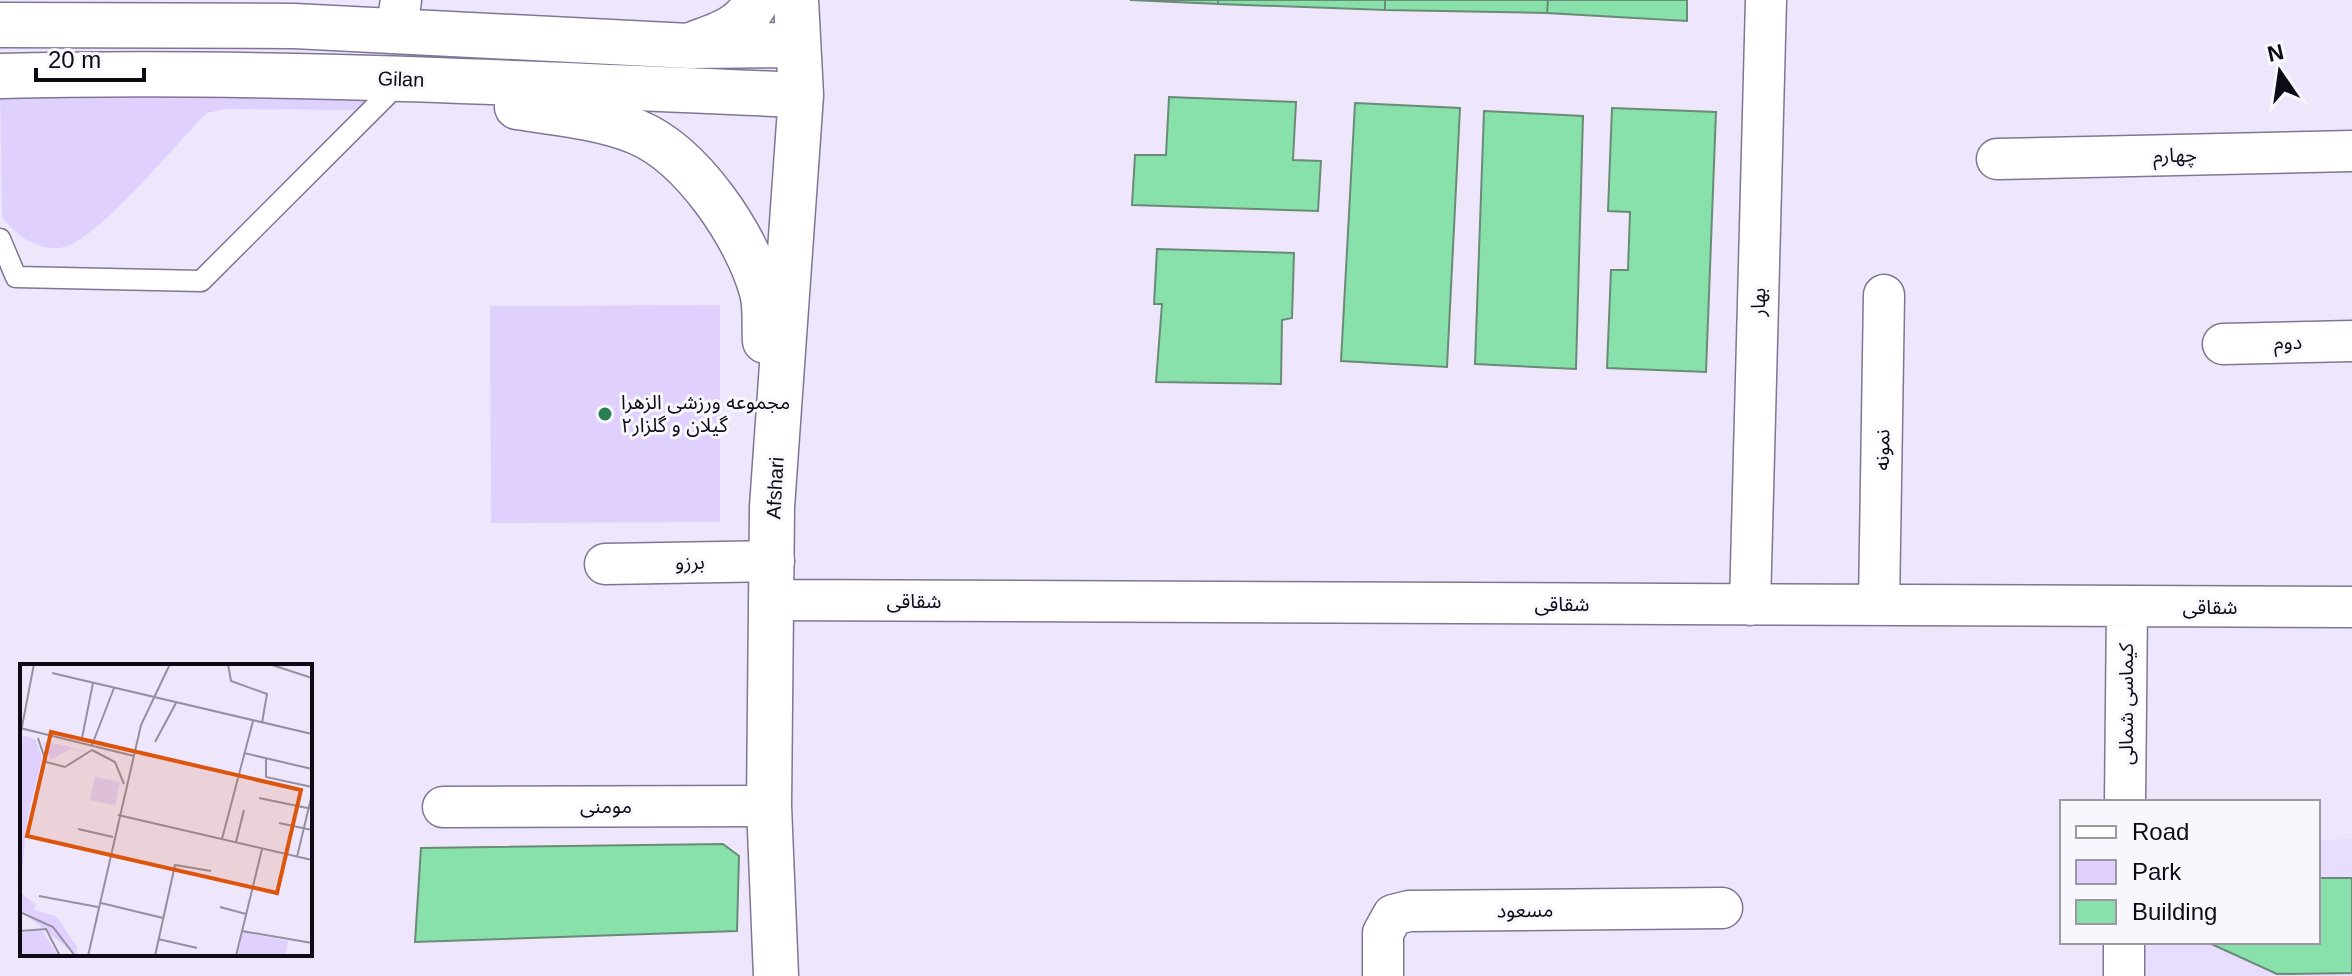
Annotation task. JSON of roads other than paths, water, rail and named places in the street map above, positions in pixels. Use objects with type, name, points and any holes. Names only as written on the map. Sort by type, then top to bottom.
[{"type":"main road","points":[[689,46],[731,30],[751,12],[757,0]]},
{"type":"main road","name":"Afshari","points":[[776,976],[769,806],[772,507],[801,95],[796,0]]},
{"type":"main road","points":[[0,25],[294,26],[398,17],[689,46],[797,45]]},
{"type":"main road","name":"Gilan","points":[[0,76],[99,73],[403,79],[801,95]]},
{"type":"main road","points":[[403,79],[460,95],[572,115],[638,132],[672,156],[707,191],[741,240],[763,294],[772,507]]},
{"type":"street","name":"بهار","points":[[1750,605],[1766,0]]},
{"type":"street","name":"چهارم","points":[[1997,159],[2352,151]]},
{"type":"street","name":"نمونه","points":[[1879,605],[1884,295]]},
{"type":"street","name":"دوم","points":[[2223,344],[2352,341]]},
{"type":"street","name":"برزو","points":[[605,564],[773,580]]},
{"type":"street","name":"شقاقی","points":[[773,580],[1750,605],[2352,607]]},
{"type":"street","name":"کیماسی شمالی","points":[[2125,800],[2127,606]]},
{"type":"street","name":"مومنی","points":[[443,807],[769,806]]},
{"type":"street","name":"مسعود","points":[[1383,976],[1383,933],[1393,915],[1409,911],[1722,908]]},
{"type":"street","points":[[2124,944],[2124,976]]},
{"type":"lane","points":[[0,239],[16,277],[201,281],[403,79]]},
{"type":"place","name":"مجموعه ورزشی الزهرا گیلان و گلزار۲","points":[[605,414]]}]
